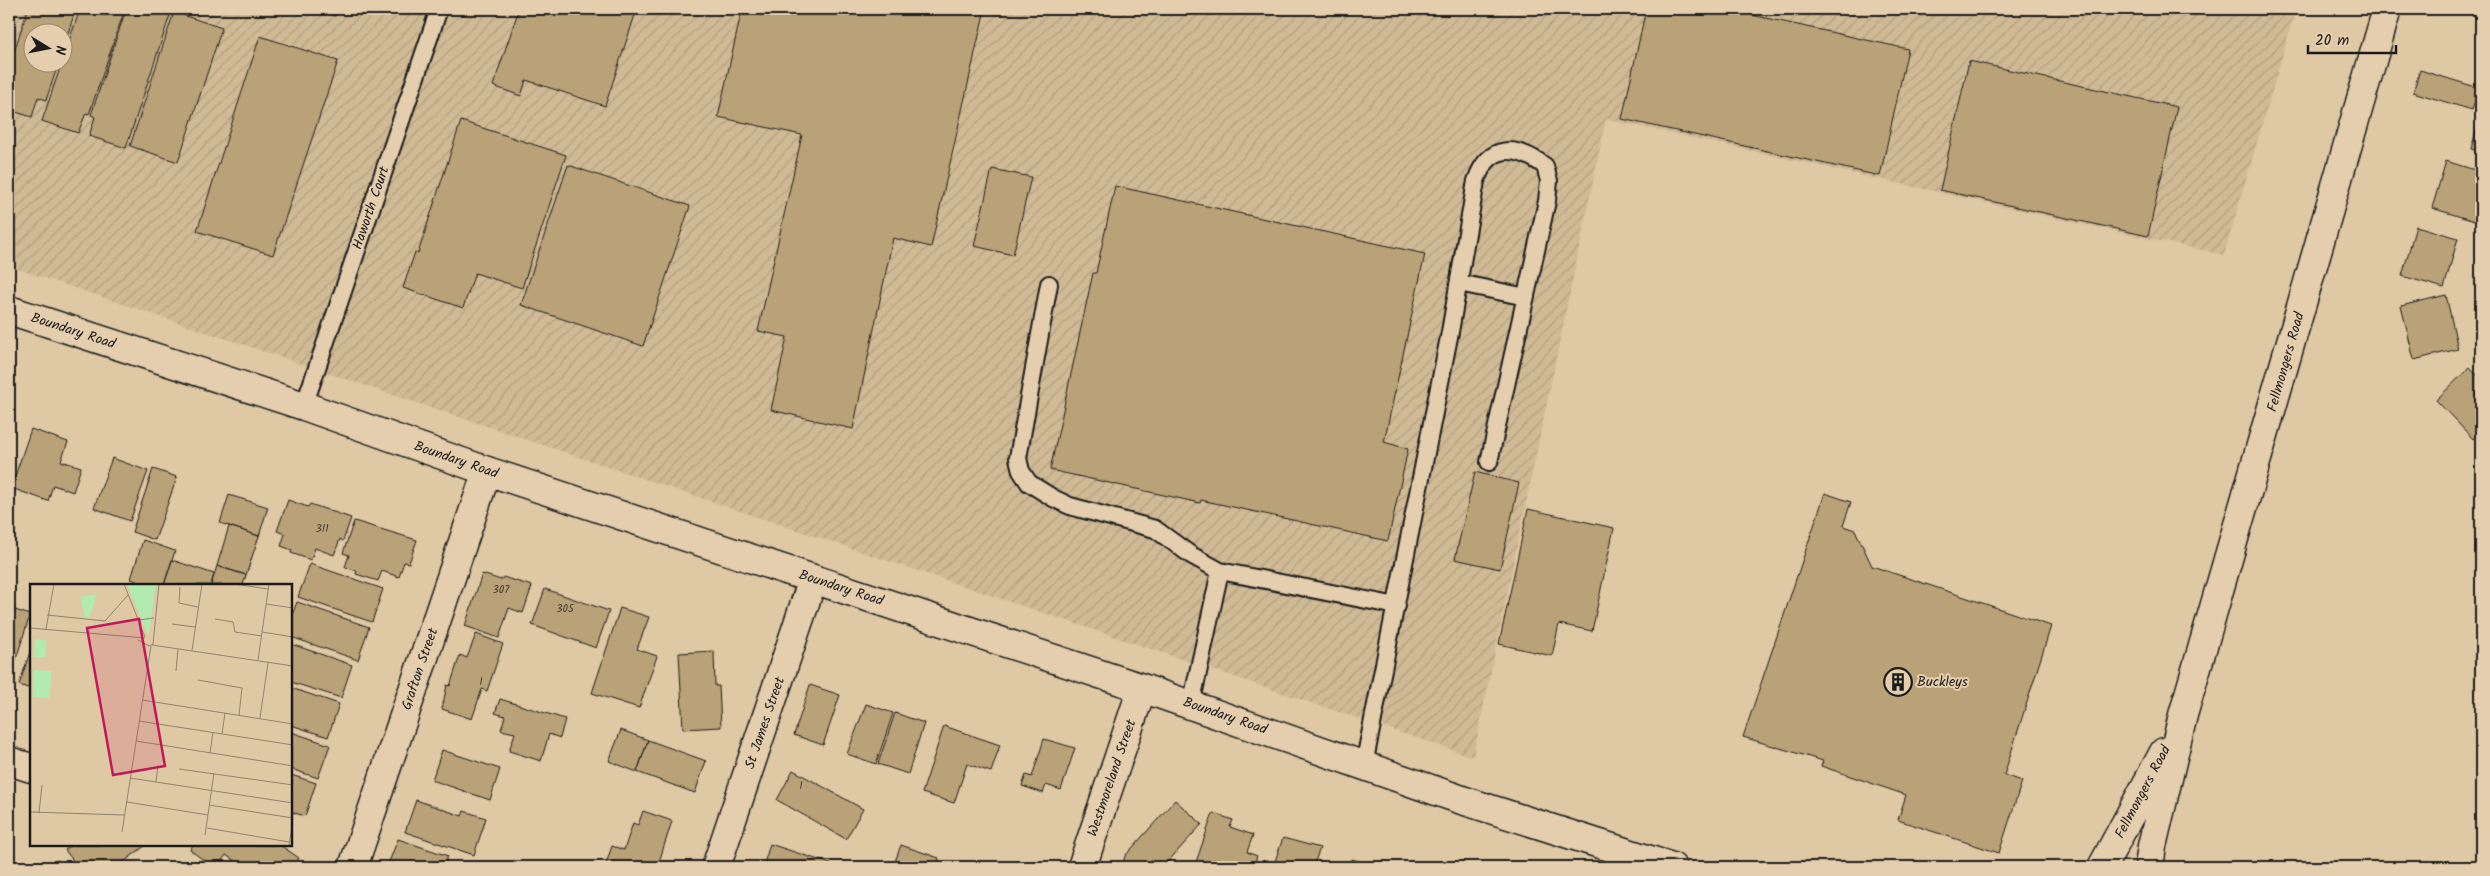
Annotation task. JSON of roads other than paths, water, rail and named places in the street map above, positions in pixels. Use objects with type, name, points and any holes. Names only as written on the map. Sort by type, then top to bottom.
[{"type":"street","name":"Fellmongers Road","points":[[2149,867],[2152,846],[2183,716],[2387,9]]},
{"type":"street","name":"Boundary Road","points":[[9,310],[304,406],[487,471],[1142,688],[1462,800],[1672,867]]},
{"type":"street","name":"Grafton Street","points":[[353,867],[487,471]]},
{"type":"street","name":"St James Street","points":[[716,867],[813,579]]},
{"type":"street","name":"Westmoreland Street","points":[[1082,867],[1142,688]]},
{"type":"street","name":"Fellmongers Road","points":[[2102,867],[2183,716]]},
{"type":"street","points":[[9,761],[30,768]]},
{"type":"lane","name":"Haworth Court","points":[[304,406],[439,9]]},
{"type":"lane","points":[[1364,765],[1397,606],[1459,283],[1476,181],[1481,166],[1493,154],[1508,151],[1533,157],[1545,166],[1549,181],[1547,201],[1489,462]]},
{"type":"lane","points":[[1459,283],[1526,298]]},
{"type":"lane","points":[[1049,284],[1018,458],[1021,471],[1029,483],[1070,506],[1156,529],[1191,555],[1220,571],[1397,606]]},
{"type":"lane","points":[[1191,705],[1220,571]]},
{"type":"place","name":"Buckleys","points":[[1898,682]]}]
